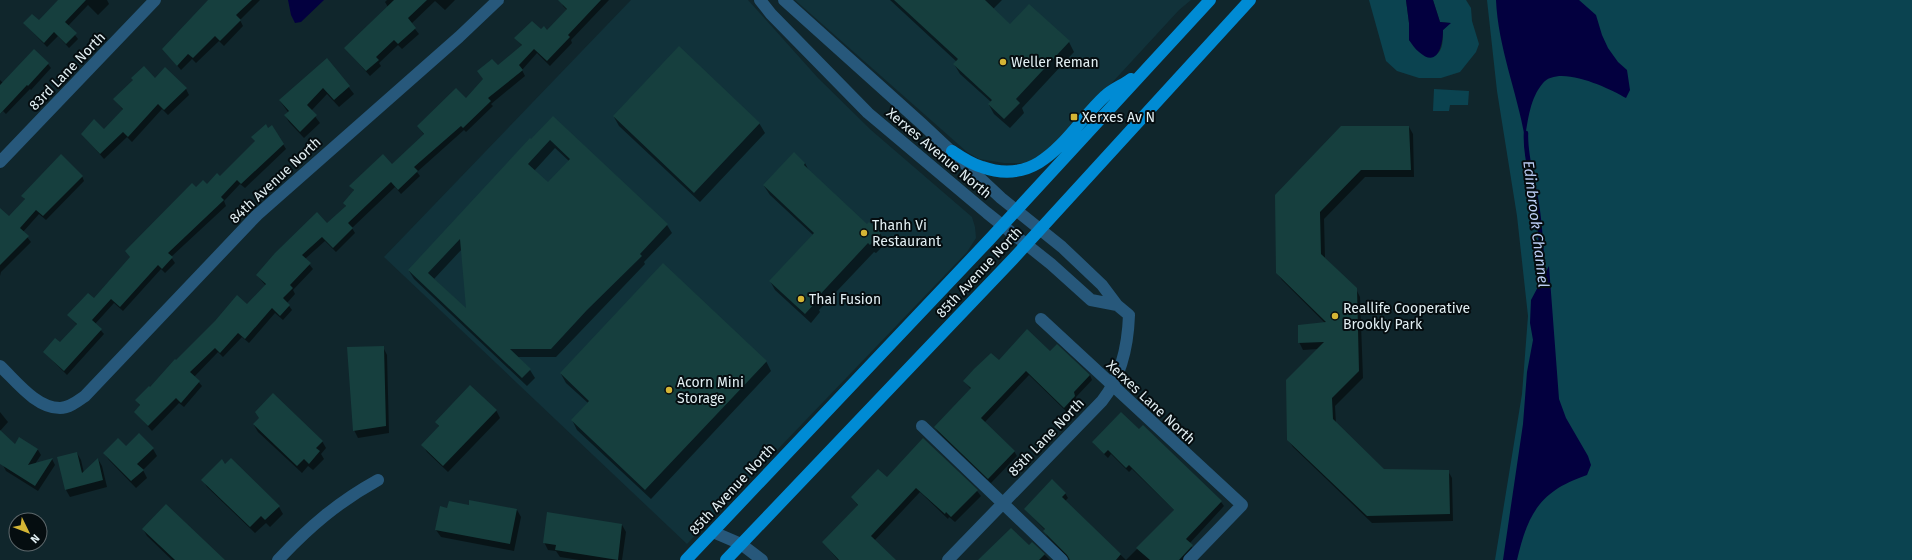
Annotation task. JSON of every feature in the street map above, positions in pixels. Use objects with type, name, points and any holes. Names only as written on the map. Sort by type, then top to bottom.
[{"type":"main road","name":"85th Avenue North","points":[[686,560],[1003,226],[1210,0]]},
{"type":"main road","name":"85th Avenue North","points":[[726,560],[1026,245],[1250,0]]},
{"type":"main road","points":[[952,152],[981,167],[997,171],[1024,168],[1042,161],[1054,152],[1106,95],[1144,72]]},
{"type":"street","name":"83rd Lane North","points":[[0,162],[155,0]]},
{"type":"street","name":"84th Avenue North","points":[[0,366],[37,401],[48,406],[61,408],[74,404],[85,396],[257,215],[459,37],[498,0]]},
{"type":"street","name":"Xerxes Avenue North","points":[[760,0],[770,14],[868,113],[1026,245],[1051,264],[1091,300],[1117,305]]},
{"type":"street","name":"Xerxes Avenue North","points":[[784,0],[1016,211],[1062,247],[1102,285],[1117,305],[1129,315]]},
{"type":"street","name":"85th Lane North","points":[[948,560],[1102,401],[1113,387],[1125,349],[1128,334],[1129,315]]},
{"type":"street","name":"Xerxes Lane North","points":[[1041,319],[1242,505],[1189,560]]},
{"type":"street","points":[[922,426],[1062,560]]},
{"type":"street","points":[[278,560],[324,515],[350,496],[378,480]]},
{"type":"street","points":[[713,532],[741,544],[762,560]]},
{"type":"shaded area","points":[[288,0],[324,0],[301,22],[295,23],[291,15]]},
{"type":"shaded area","points":[[631,0],[748,0],[818,78],[871,130],[972,217],[975,227],[976,238],[967,252],[687,544],[384,257]]},
{"type":"shaded area","points":[[795,0],[1191,0],[1179,10],[1050,150],[1027,163],[1004,163],[979,159],[967,152]]},
{"type":"shaded area","points":[[1369,0],[1406,0],[1409,23],[1409,40],[1427,57],[1436,55],[1439,52],[1443,40],[1443,30],[1450,23],[1440,22],[1433,0],[1466,0],[1471,8],[1472,21],[1479,44],[1476,52],[1460,72],[1441,78],[1419,78],[1397,71],[1386,61]]},
{"type":"shaded area","points":[[1406,0],[1433,0],[1440,22],[1451,23],[1443,30],[1442,42],[1438,53],[1431,58],[1425,57],[1409,40],[1409,23]]},
{"type":"shaded area","points":[[1487,0],[1912,0],[1912,560],[1495,560],[1522,394],[1528,316],[1517,216],[1497,91]]},
{"type":"shaded area","points":[[1496,0],[1579,0],[1596,15],[1608,48],[1618,62],[1627,70],[1630,90],[1626,98],[1584,80],[1560,76],[1550,78],[1543,83],[1532,102],[1525,138],[1500,35]]},
{"type":"shaded area","points":[[1434,89],[1469,91],[1468,105],[1450,105],[1449,111],[1433,111]]},
{"type":"shaded area","points":[[1549,266],[1559,399],[1566,418],[1588,456],[1591,465],[1587,475],[1558,488],[1538,506],[1526,529],[1517,560],[1503,560],[1523,424],[1527,372],[1533,340],[1530,323],[1531,300]]},
{"type":"building","points":[[58,0],[86,0],[65,22],[77,33],[66,44],[54,32],[44,43],[23,23],[32,14],[39,20]]},
{"type":"building","points":[[208,0],[252,0],[236,15],[241,20],[220,41],[215,36],[193,58],[188,54],[177,66],[162,49]]},
{"type":"building","points":[[394,0],[427,0],[408,18],[416,28],[398,44],[394,40],[376,57],[379,60],[366,71],[344,48]]},
{"type":"building","points":[[558,0],[601,0],[568,35],[570,37],[547,61],[534,49],[519,65],[523,70],[488,98],[491,101],[463,128],[461,126],[414,167],[418,171],[398,190],[391,182],[348,223],[353,228],[333,248],[322,237],[302,255],[311,263],[290,285],[293,288],[283,298],[290,305],[280,316],[272,308],[245,339],[238,333],[220,353],[215,348],[190,372],[200,381],[181,403],[176,398],[148,426],[134,412],[140,405],[135,400],[149,386],[150,387],[175,359],[176,360],[215,321],[237,295],[247,304],[266,284],[256,275],[275,253],[317,212],[327,223],[346,206],[343,203],[354,190],[349,186],[383,154],[392,164],[424,134],[417,126],[456,88],[466,98],[483,79],[477,71],[492,59],[498,65],[522,45],[514,38],[532,21],[541,29],[544,26],[547,30],[567,9]]},
{"type":"building","name":"Weller Reman","points":[[894,0],[985,0],[1010,24],[1029,4],[1070,41],[1016,99],[1020,103],[1004,119],[988,104],[992,100],[953,64],[958,59]]},
{"type":"building","points":[[679,46],[760,123],[694,193],[613,116]]},
{"type":"building","points":[[34,49],[49,63],[0,114],[0,85]]},
{"type":"building","points":[[327,58],[350,86],[334,100],[323,88],[307,105],[317,115],[300,132],[284,115],[289,111],[279,100]]},
{"type":"building","points":[[144,66],[155,78],[165,67],[187,88],[164,110],[158,104],[128,137],[123,132],[100,154],[81,134],[94,119],[104,129],[123,109],[113,99],[133,80],[131,78]]},
{"type":"building","points":[[553,116],[668,224],[640,254],[642,256],[587,310],[551,349],[510,349],[531,369],[522,378],[408,270],[530,138],[531,139]],"holes":[[[550,140],[570,159],[548,182],[528,164]],[[460,239],[466,308],[428,273]]]},
{"type":"building","points":[[266,124],[268,128],[272,125],[284,144],[241,184],[237,180],[221,197],[224,200],[168,253],[173,257],[162,269],[158,265],[120,307],[111,299],[92,320],[102,329],[64,371],[43,352],[55,338],[60,342],[77,324],[67,315],[88,293],[94,298],[130,257],[125,251],[192,183],[196,187],[203,180],[207,184],[217,173],[220,176],[255,141],[251,137]]},
{"type":"building","name":"Reallife Cooperative Brookly Park","points":[[1341,126],[1409,126],[1411,170],[1361,170],[1320,212],[1321,254],[1357,288],[1359,371],[1332,398],[1333,419],[1384,469],[1449,470],[1450,514],[1367,516],[1287,440],[1286,380],[1324,342],[1298,343],[1298,325],[1326,322],[1276,273],[1275,195]]},
{"type":"building","points":[[794,152],[805,163],[804,165],[867,224],[869,222],[881,233],[870,245],[868,243],[814,301],[816,302],[805,314],[769,281],[814,233],[763,185]]},
{"type":"building","points":[[61,154],[83,176],[43,216],[36,210],[20,228],[29,236],[0,265],[0,208],[9,216],[25,199],[21,196]]},
{"type":"building","name":"Acorn Mini Storage","points":[[663,263],[767,361],[645,490],[571,420],[589,401],[560,373]]},
{"type":"building","points":[[1027,329],[1050,351],[1057,344],[1090,375],[1074,392],[1075,396],[1064,408],[1026,371],[981,418],[1015,451],[988,479],[934,427],[971,388],[963,381],[974,369],[991,353],[999,360]]},
{"type":"building","points":[[384,346],[386,426],[353,431],[347,347]]},
{"type":"building","points":[[470,385],[497,410],[443,466],[421,445],[439,426],[435,422]]},
{"type":"building","points":[[273,393],[323,441],[316,448],[320,451],[309,464],[304,459],[297,466],[253,424],[259,418],[255,412]]},
{"type":"building","points":[[1121,412],[1139,429],[1143,425],[1222,501],[1186,539],[1193,545],[1179,560],[1150,560],[1136,548],[1174,510],[1129,465],[1126,468],[1108,450],[1104,454],[1092,442]]},
{"type":"building","points":[[0,430],[15,444],[19,437],[38,449],[28,465],[53,458],[35,486],[0,464]]},
{"type":"building","points":[[139,433],[154,448],[137,464],[144,470],[131,481],[103,453],[118,438],[126,446]]},
{"type":"building","points":[[923,438],[978,490],[951,517],[946,512],[945,514],[916,488],[871,536],[896,560],[839,560],[822,542],[858,505],[851,497],[878,469],[887,477]]},
{"type":"building","points":[[77,452],[82,473],[98,458],[103,480],[65,490],[57,457]]},
{"type":"building","points":[[231,458],[280,506],[265,520],[261,516],[250,527],[201,480],[222,459],[225,464]]},
{"type":"building","points":[[1052,479],[1066,493],[1062,497],[1121,554],[1116,560],[1070,560],[1067,555],[1043,531],[1045,529],[1024,509]]},
{"type":"building","points":[[469,500],[517,509],[510,544],[435,530],[440,506],[447,508],[449,501],[469,505]]},
{"type":"building","points":[[166,504],[225,560],[175,560],[142,529]]},
{"type":"building","points":[[547,512],[622,524],[618,560],[555,550],[556,545],[543,543]]},
{"type":"building","points":[[1011,528],[1029,545],[1032,542],[1045,554],[1039,560],[978,560]]},
{"type":"waterway","name":"Edinbrook Channel","points":[[1526,133],[1528,158],[1539,220],[1543,282]]},
{"type":"place","name":"Weller Reman","points":[[1003,62]]},
{"type":"place","name":"Xerxes Av N","points":[[1074,117]]},
{"type":"place","name":"Thanh Vi Restaurant","points":[[864,233]]},
{"type":"place","name":"Thai Fusion","points":[[801,299]]},
{"type":"place","name":"Reallife Cooperative Brookly Park","points":[[1335,316]]},
{"type":"place","name":"Acorn Mini Storage","points":[[669,390]]}]
